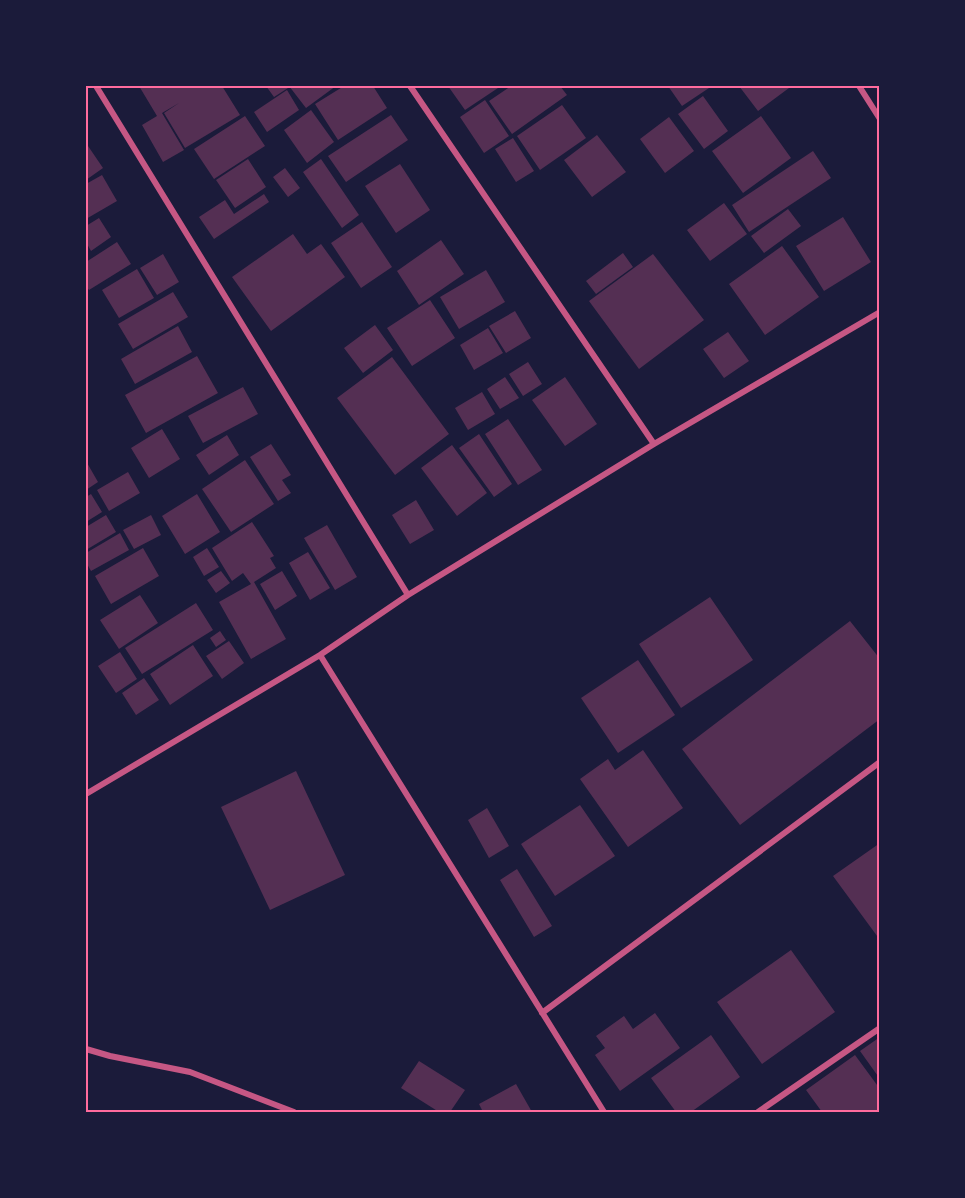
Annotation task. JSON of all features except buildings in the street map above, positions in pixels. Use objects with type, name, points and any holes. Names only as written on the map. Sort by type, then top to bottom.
[{"type":"street","points":[[96,86],[408,595]]},
{"type":"street","points":[[410,86],[654,444]]},
{"type":"street","points":[[859,86],[879,119]]},
{"type":"street","points":[[86,794],[320,655],[408,595],[654,444],[879,312]]},
{"type":"street","points":[[320,655],[604,1113]]},
{"type":"street","points":[[542,1013],[879,762]]},
{"type":"street","points":[[758,1113],[879,1029]]},
{"type":"street","points":[[86,1049],[190,1072],[294,1113]]}]
